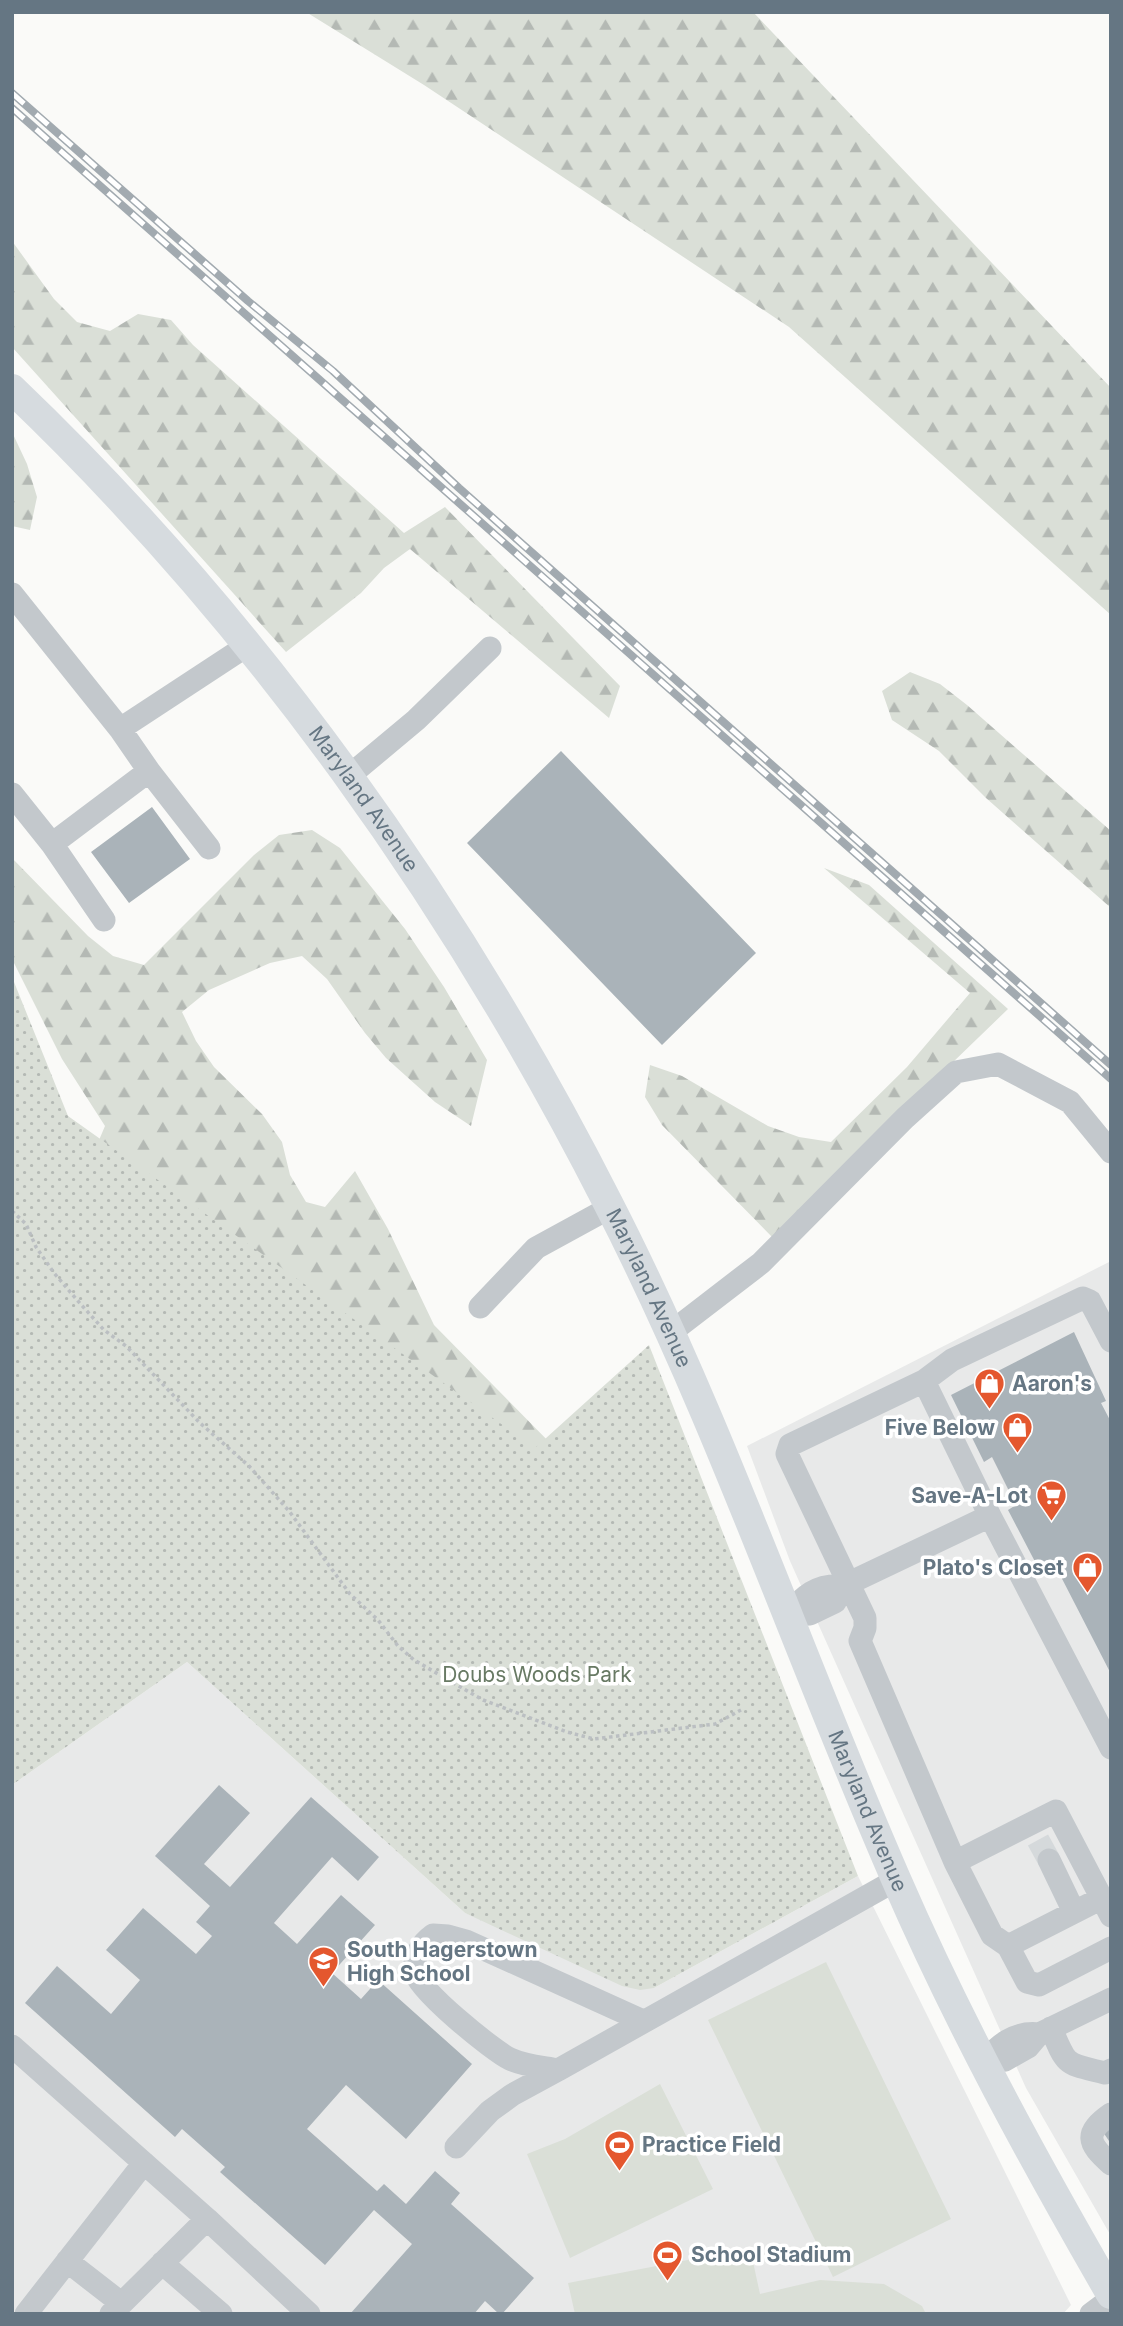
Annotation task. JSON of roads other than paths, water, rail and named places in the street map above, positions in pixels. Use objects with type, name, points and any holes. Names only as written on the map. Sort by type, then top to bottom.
[{"type":"main road","name":"Maryland Avenue","points":[[12,389],[61,436],[160,542],[248,645],[349,776],[454,929],[540,1073],[611,1207],[670,1332],[939,1975],[1047,2182],[1111,2297]]},
{"type":"street","points":[[15,603],[120,729],[209,848]]},
{"type":"street","points":[[120,729],[248,645]]},
{"type":"street","points":[[349,776],[416,720],[490,648]]},
{"type":"street","points":[[52,844],[149,771]]},
{"type":"street","points":[[12,793],[52,844],[104,920]]},
{"type":"street","points":[[670,1332],[761,1263],[905,1118],[956,1072],[998,1064],[1070,1102],[1111,1152]]},
{"type":"street","points":[[480,1307],[536,1248],[611,1207]]},
{"type":"street","points":[[1111,1340],[1090,1301],[1083,1298],[952,1360],[924,1381],[790,1445],[788,1454],[846,1585],[865,1618],[865,1628],[860,1641],[954,1862],[992,1935],[1008,1946],[1027,1982],[1039,1984],[1111,1948]]},
{"type":"street","points":[[924,1381],[990,1516],[1111,1748]]},
{"type":"street","points":[[787,1615],[804,1596],[829,1585],[846,1585],[990,1516]]},
{"type":"street","points":[[954,1862],[1039,1841],[1056,1811],[1106,1907],[1074,1912],[1008,1946]]},
{"type":"street","points":[[1039,1841],[1074,1912]]},
{"type":"street","points":[[456,2147],[490,2111],[512,2095],[897,1880]]},
{"type":"street","points":[[558,2070],[530,2066],[510,2059],[494,2049],[424,1988],[414,1974],[422,1943],[433,1934],[466,1941],[643,2021]]},
{"type":"street","points":[[984,2063],[997,2047],[1025,2032],[1045,2031],[1111,1999]]},
{"type":"street","points":[[1045,2031],[1063,2058],[1072,2064],[1105,2073],[1111,2070]]},
{"type":"street","points":[[12,2046],[207,2218],[309,2314]]},
{"type":"street","points":[[1111,2115],[1097,2124],[1092,2131],[1097,2150],[1111,2164]]},
{"type":"street","points":[[26,2314],[144,2163]]},
{"type":"street","points":[[67,2261],[116,2309],[207,2218]]},
{"type":"street","points":[[162,2263],[221,2314]]},
{"type":"street","points":[[1091,2314],[1111,2297]]},
{"type":"tunnel","points":[[1038,1840],[1049,1860]]},
{"type":"railway","points":[[12,93],[248,301],[333,371],[459,488],[1111,1065]]},
{"type":"railway","points":[[12,108],[1111,1079]]},
{"type":"place","name":"Aaron's","points":[[989,1411]]},
{"type":"place","name":"Five Below","points":[[1018,1455]]},
{"type":"place","name":"Save-A-Lot","points":[[1051,1523]]},
{"type":"place","name":"Plato's Closet","points":[[1087,1595]]},
{"type":"place","name":"South Hagerstown High School","points":[[324,1989]]},
{"type":"place","name":"Practice Field","points":[[619,2172]]},
{"type":"place","name":"School Stadium","points":[[668,2282]]},
{"type":"park label","name":"Doubs Woods Park","points":[[537,1675]]}]
